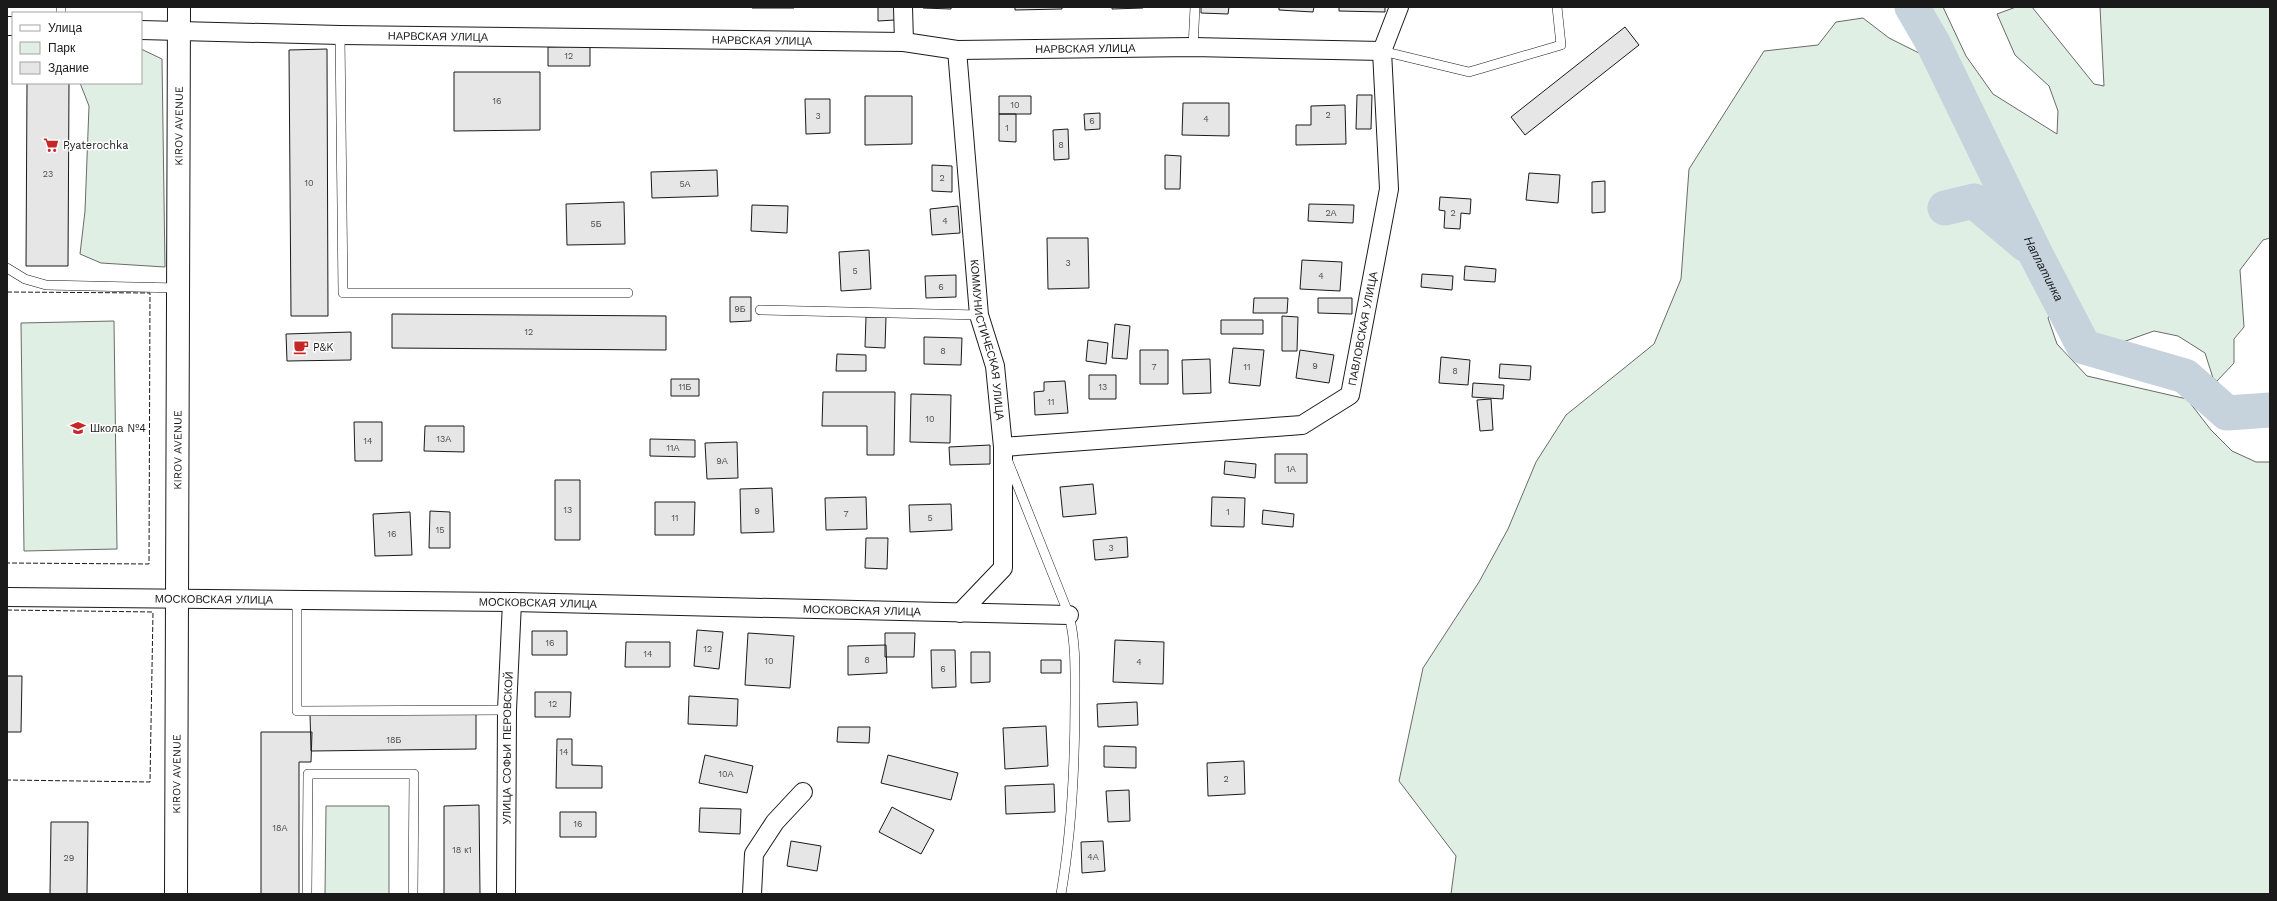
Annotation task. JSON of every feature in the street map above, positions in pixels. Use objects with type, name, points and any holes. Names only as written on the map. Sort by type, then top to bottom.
[{"type":"main road","name":"KIROV AVENUE","points":[[176,894],[179,7]]},
{"type":"street","points":[[903,7],[904,42]]},
{"type":"street","name":"ПАВЛОВСКАЯ УЛИЦА","points":[[1003,447],[1302,425],[1350,395],[1389,190],[1382,51],[1399,7]]},
{"type":"street","name":"НАРВСКАЯ УЛИЦА","points":[[142,30],[340,35],[904,42],[957,50],[1193,47],[1382,51]]},
{"type":"street","name":"КОММУНИСТИЧЕСКАЯ УЛИЦА","points":[[957,50],[979,315],[995,366],[1003,447],[1003,568],[960,613]]},
{"type":"street","name":"МОСКОВСКАЯ УЛИЦА","points":[[7,597],[178,600],[512,602],[1069,615]]},
{"type":"street","name":"УЛИЦА СОФЬИ ПЕРОВСКОЙ","points":[[506,894],[507,710],[512,602]]},
{"type":"street","points":[[752,894],[754,854],[775,822],[802,792]]},
{"type":"lane","points":[[1193,47],[1195,7]]},
{"type":"lane","points":[[1382,51],[1469,72],[1561,45],[1557,7]]},
{"type":"lane","points":[[340,35],[343,293],[628,292]]},
{"type":"lane","points":[[7,268],[25,278],[46,285],[179,288]]},
{"type":"lane","points":[[760,310],[979,315]]},
{"type":"lane","points":[[1003,447],[1069,615],[1075,636],[1075,736],[1069,845],[1061,894]]},
{"type":"lane","points":[[297,600],[296,711],[507,710]]},
{"type":"lane","points":[[307,894],[308,774],[414,774],[413,894]]},
{"type":"green space","points":[[1914,7],[1943,7],[1966,56],[1993,94],[2057,134],[2058,111],[2049,86],[2015,55],[1997,14],[2016,7],[2032,7],[2094,84],[2104,86],[2100,7],[2270,7],[2270,238],[2263,240],[2240,270],[2244,327],[2234,339],[2234,363],[2217,381],[2213,378],[2205,353],[2178,336],[2154,331],[2120,343],[2100,340],[2063,291],[2048,318],[2057,344],[2087,376],[2187,399],[2211,430],[2232,451],[2256,462],[2270,462],[2270,894],[1451,894],[1456,856],[1399,781],[1423,668],[1479,582],[1508,529],[1536,462],[1566,415],[1654,344],[1681,279],[1689,169],[1764,51],[1818,45],[1836,22],[1863,18],[1889,38],[1933,60],[1909,24]]},
{"type":"green space","points":[[142,49],[162,59],[165,267],[101,263],[80,254],[85,211],[89,106],[80,84],[142,84]]},
{"type":"green space","points":[[114,321],[117,549],[24,551],[21,323]]},
{"type":"green space","points":[[326,806],[389,806],[389,894],[325,894]]},
{"type":"building","points":[[794,7],[794,8],[752,8]]},
{"type":"building","points":[[878,7],[895,7],[895,20],[878,21]]},
{"type":"building","points":[[951,7],[951,9],[923,8]]},
{"type":"building","points":[[1015,7],[1062,7],[1062,9],[1015,10]]},
{"type":"building","points":[[1112,7],[1143,7],[1143,8],[1112,9]]},
{"type":"building","points":[[1201,7],[1229,7],[1228,14],[1201,13]]},
{"type":"building","points":[[1279,7],[1314,7],[1313,12],[1279,10]]},
{"type":"building","points":[[1339,7],[1385,7],[1385,12],[1339,11]]},
{"type":"building","points":[[1625,27],[1639,45],[1525,135],[1511,117]]},
{"type":"building","points":[[590,46],[590,66],[548,66],[548,47]]},
{"type":"building","points":[[327,49],[328,316],[291,316],[289,50]]},
{"type":"building","points":[[454,72],[540,72],[540,130],[454,131]]},
{"type":"building","points":[[27,84],[69,84],[68,266],[26,266]]},
{"type":"building","points":[[1357,95],[1372,95],[1371,129],[1356,129]]},
{"type":"building","points":[[865,96],[912,96],[912,144],[865,145]]},
{"type":"building","points":[[999,96],[1031,96],[1031,114],[999,114]]},
{"type":"building","points":[[805,99],[830,99],[830,133],[806,134]]},
{"type":"building","points":[[1183,103],[1229,103],[1229,136],[1182,135]]},
{"type":"building","points":[[1345,105],[1346,144],[1296,145],[1296,125],[1311,125],[1311,106]]},
{"type":"building","points":[[1100,113],[1100,129],[1085,130],[1084,114]]},
{"type":"building","points":[[999,114],[1016,114],[1016,142],[999,141]]},
{"type":"building","points":[[1068,129],[1069,159],[1054,160],[1053,130]]},
{"type":"building","points":[[1165,155],[1181,156],[1180,189],[1165,189]]},
{"type":"building","points":[[932,165],[952,166],[952,192],[932,191]]},
{"type":"building","points":[[717,170],[718,196],[652,198],[651,172]]},
{"type":"building","points":[[1529,173],[1560,175],[1558,203],[1526,200]]},
{"type":"building","points":[[1605,181],[1605,212],[1592,213],[1592,182]]},
{"type":"building","points":[[1440,197],[1471,199],[1470,214],[1461,213],[1460,229],[1444,228],[1445,211],[1439,210]]},
{"type":"building","points":[[624,202],[625,244],[567,245],[566,204]]},
{"type":"building","points":[[1309,204],[1354,205],[1353,223],[1308,221]]},
{"type":"building","points":[[752,205],[788,206],[787,233],[751,231]]},
{"type":"building","points":[[958,206],[960,233],[932,235],[930,209]]},
{"type":"building","points":[[1047,238],[1088,238],[1089,288],[1048,289]]},
{"type":"building","points":[[869,250],[871,289],[841,291],[839,252]]},
{"type":"building","points":[[1302,260],[1342,262],[1340,291],[1300,289]]},
{"type":"building","points":[[1465,266],[1496,269],[1495,282],[1464,280]]},
{"type":"building","points":[[1422,274],[1453,276],[1452,290],[1421,287]]},
{"type":"building","points":[[956,275],[956,297],[926,298],[925,276]]},
{"type":"building","points":[[730,297],[751,297],[751,321],[730,322]]},
{"type":"building","points":[[1254,298],[1288,298],[1287,313],[1253,313]]},
{"type":"building","points":[[1318,298],[1352,298],[1352,314],[1318,313]]},
{"type":"building","points":[[392,314],[666,316],[666,350],[392,348]]},
{"type":"building","points":[[1282,316],[1298,317],[1297,351],[1282,351]]},
{"type":"building","points":[[866,317],[886,317],[885,348],[865,347]]},
{"type":"building","points":[[1221,320],[1263,320],[1263,334],[1221,334]]},
{"type":"building","points":[[1115,324],[1130,326],[1127,359],[1112,358]]},
{"type":"building","points":[[351,332],[351,360],[287,361],[286,334]]},
{"type":"building","points":[[924,337],[962,338],[961,365],[924,364]]},
{"type":"building","points":[[1088,340],[1108,343],[1106,364],[1086,361]]},
{"type":"building","points":[[1233,348],[1264,350],[1260,386],[1229,383]]},
{"type":"building","points":[[1140,350],[1168,350],[1168,384],[1140,384]]},
{"type":"building","points":[[1300,350],[1334,355],[1329,383],[1296,378]]},
{"type":"building","points":[[837,354],[866,355],[866,371],[836,371]]},
{"type":"building","points":[[1441,357],[1470,360],[1468,385],[1439,383]]},
{"type":"building","points":[[1210,359],[1211,393],[1183,394],[1182,360]]},
{"type":"building","points":[[1500,364],[1531,366],[1530,380],[1499,378]]},
{"type":"building","points":[[1089,375],[1116,375],[1116,399],[1089,399]]},
{"type":"building","points":[[671,379],[699,379],[699,396],[671,396]]},
{"type":"building","points":[[1065,381],[1068,413],[1035,415],[1034,392],[1044,391],[1044,382]]},
{"type":"building","points":[[1473,383],[1504,385],[1503,399],[1472,397]]},
{"type":"building","points":[[823,392],[895,392],[894,455],[867,455],[867,426],[822,426]]},
{"type":"building","points":[[911,394],[951,395],[950,443],[910,442]]},
{"type":"building","points":[[1491,399],[1493,430],[1480,431],[1477,400]]},
{"type":"building","points":[[354,422],[382,422],[382,461],[355,461]]},
{"type":"building","points":[[425,426],[464,426],[464,452],[424,451]]},
{"type":"building","points":[[650,439],[695,440],[695,457],[650,456]]},
{"type":"building","points":[[737,442],[738,478],[707,479],[705,443]]},
{"type":"building","points":[[990,445],[990,464],[950,465],[949,447]]},
{"type":"building","points":[[1275,454],[1307,454],[1307,483],[1275,483]]},
{"type":"building","points":[[1225,461],[1256,464],[1255,478],[1224,474]]},
{"type":"building","points":[[555,480],[580,480],[580,540],[555,540]]},
{"type":"building","points":[[1093,484],[1096,514],[1063,517],[1060,487]]},
{"type":"building","points":[[772,488],[774,532],[741,533],[740,489]]},
{"type":"building","points":[[866,497],[867,529],[826,530],[825,498]]},
{"type":"building","points":[[1212,497],[1245,498],[1244,527],[1211,526]]},
{"type":"building","points":[[655,502],[695,502],[694,535],[655,535]]},
{"type":"building","points":[[951,504],[952,530],[910,532],[909,505]]},
{"type":"building","points":[[1263,510],[1294,514],[1293,527],[1262,524]]},
{"type":"building","points":[[430,511],[450,512],[450,548],[429,548]]},
{"type":"building","points":[[410,512],[412,555],[375,556],[373,514]]},
{"type":"building","points":[[1127,537],[1128,557],[1095,560],[1093,540]]},
{"type":"building","points":[[866,538],[888,538],[887,569],[865,568]]},
{"type":"building","points":[[697,630],[723,632],[719,669],[694,666]]},
{"type":"building","points":[[532,631],[567,631],[567,655],[532,655]]},
{"type":"building","points":[[748,633],[794,636],[790,688],[745,685]]},
{"type":"building","points":[[885,633],[915,633],[914,657],[885,657]]},
{"type":"building","points":[[1115,640],[1164,642],[1163,684],[1113,682]]},
{"type":"building","points":[[626,642],[670,642],[670,667],[625,667]]},
{"type":"building","points":[[886,645],[887,673],[848,675],[848,646]]},
{"type":"building","points":[[931,650],[955,650],[956,687],[932,688]]},
{"type":"building","points":[[971,652],[990,652],[990,682],[971,683]]},
{"type":"building","points":[[1041,660],[1061,660],[1061,673],[1041,673]]},
{"type":"building","points":[[7,676],[22,676],[21,732],[7,732]]},
{"type":"building","points":[[535,692],[571,692],[570,717],[535,717]]},
{"type":"building","points":[[689,696],[738,699],[737,726],[688,724]]},
{"type":"building","points":[[1137,702],[1138,725],[1098,727],[1097,704]]},
{"type":"building","points":[[476,713],[476,749],[311,751],[310,714]]},
{"type":"building","points":[[1046,726],[1048,766],[1005,769],[1003,728]]},
{"type":"building","points":[[838,727],[870,727],[869,743],[837,742]]},
{"type":"building","points":[[261,732],[312,732],[311,762],[299,762],[299,894],[261,894]]},
{"type":"building","points":[[557,739],[572,739],[572,765],[602,766],[602,788],[556,788]]},
{"type":"building","points":[[1104,746],[1136,747],[1136,768],[1104,767]]},
{"type":"building","points":[[705,755],[753,766],[747,793],[699,783]]},
{"type":"building","points":[[888,755],[958,773],[951,800],[881,783]]},
{"type":"building","points":[[1244,761],[1245,794],[1208,796],[1207,763]]},
{"type":"building","points":[[1054,784],[1055,812],[1006,814],[1005,786]]},
{"type":"building","points":[[1129,790],[1130,821],[1108,822],[1106,791]]},
{"type":"building","points":[[479,805],[480,894],[444,894],[444,806]]},
{"type":"building","points":[[892,807],[934,830],[921,854],[879,832]]},
{"type":"building","points":[[700,808],[741,809],[740,834],[699,832]]},
{"type":"building","points":[[560,812],[596,812],[596,837],[560,837]]},
{"type":"building","points":[[51,822],[88,822],[87,894],[50,894]]},
{"type":"building","points":[[791,841],[821,846],[817,871],[787,866]]},
{"type":"building","points":[[1103,841],[1105,871],[1082,873],[1081,842]]},
{"type":"waterway","name":"Наплатинка","points":[[1912,7],[1933,43],[2034,251],[2084,347],[2185,376],[2227,413],[2270,410]]},
{"type":"waterway","points":[[1945,208],[1974,201],[2025,244]]},
{"type":"fence","points":[[7,292],[150,293],[149,564],[7,563]]},
{"type":"fence","points":[[7,610],[153,612],[150,782],[7,780]]},
{"type":"place","name":"Pyaterochka","points":[[51,145]]},
{"type":"place","name":"P&K","points":[[301,347]]},
{"type":"place","name":"Школа №4","points":[[78,428]]}]
